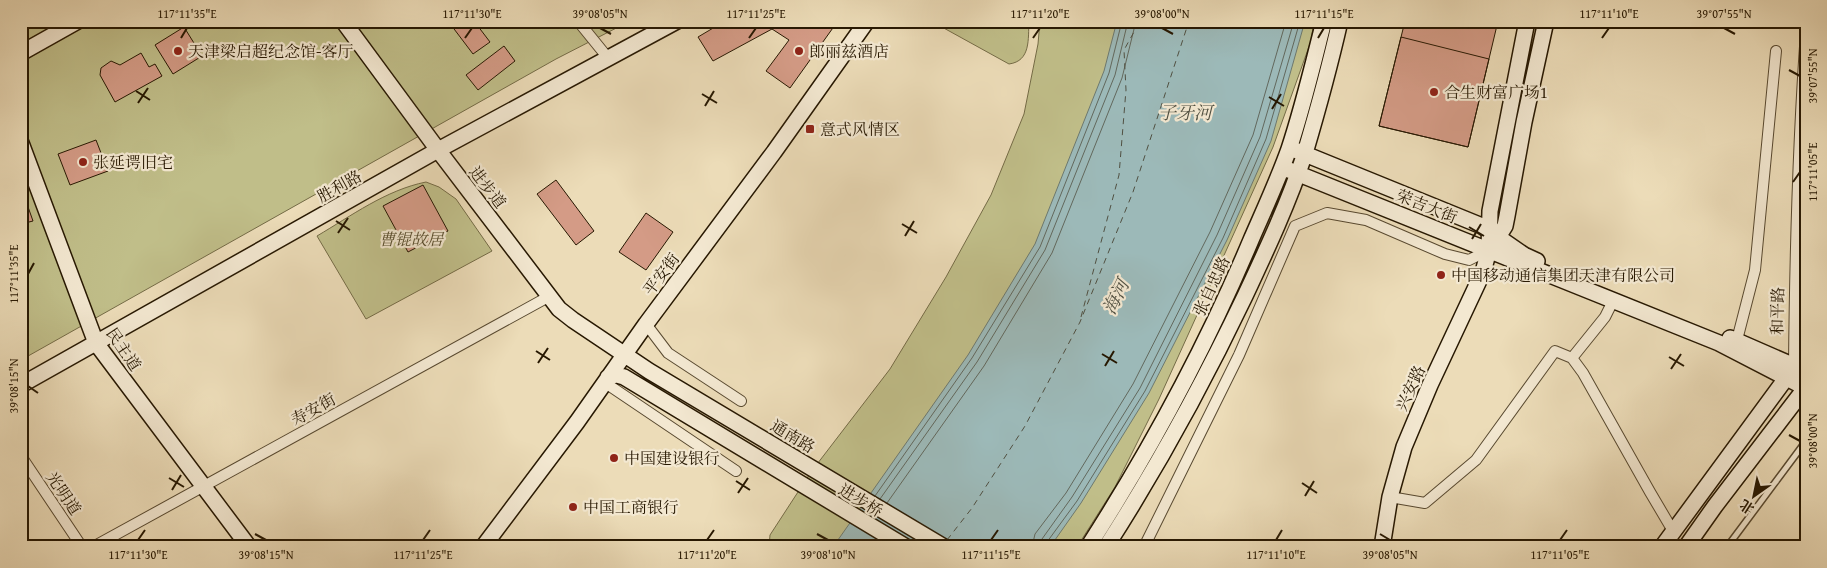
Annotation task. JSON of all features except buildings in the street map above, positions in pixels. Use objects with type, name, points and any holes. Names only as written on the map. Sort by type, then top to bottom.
[{"type":"street","points":[[21,53],[78,21]]},
{"type":"street","name":"进步道","points":[[342,21],[548,297],[573,320],[624,355]]},
{"type":"street","points":[[578,21],[608,58]]},
{"type":"street","name":"胜利路","points":[[21,385],[438,150],[677,21]]},
{"type":"street","name":"张自忠路","points":[[1088,547],[1125,490],[1198,356],[1233,282],[1289,147],[1324,21]]},
{"type":"street","points":[[1106,547],[1159,460],[1213,363],[1264,255],[1298,173],[1340,21]]},
{"type":"street","points":[[1494,234],[1490,211],[1527,21]]},
{"type":"street","name":"兴安路","points":[[1382,547],[1390,497],[1399,462],[1411,428],[1478,285],[1494,234],[1507,216],[1524,122],[1546,21]]},
{"type":"street","name":"平安街","points":[[484,547],[571,430],[646,324],[780,145],[861,23]]},
{"type":"street","name":"和平路","points":[[1800,368],[1795,288],[1800,113],[1806,32]]},
{"type":"street","points":[[1736,340],[1754,270],[1776,51]]},
{"type":"street","name":"民主道","points":[[21,142],[96,344],[250,547]]},
{"type":"street","name":"荣吉大街","points":[[1289,147],[1482,226],[1524,255],[1550,267],[1736,340],[1800,368]]},
{"type":"street","name":"荣吉大街","points":[[1282,167],[1719,342],[1785,378],[1806,387]]},
{"type":"street","points":[[1144,547],[1239,355],[1295,226],[1327,213],[1366,220],[1445,254],[1469,260],[1489,250]]},
{"type":"street","name":"寿安街","points":[[93,547],[548,297]]},
{"type":"street","points":[[1572,358],[1605,317],[1613,301]]},
{"type":"street","points":[[646,324],[668,353],[741,401]]},
{"type":"street","points":[[1390,497],[1424,503],[1476,460],[1555,350],[1572,358],[1583,373],[1673,531]]},
{"type":"street","points":[[1662,547],[1785,378],[1800,368],[1806,351]]},
{"type":"street","name":"通南路","points":[[624,355],[944,547]]},
{"type":"street","name":"进步桥","points":[[606,380],[616,375],[624,377],[906,547]]},
{"type":"street","points":[[606,380],[736,471]]},
{"type":"street","points":[[1686,547],[1806,387]]},
{"type":"street","name":"光明道","points":[[21,456],[82,547]]},
{"type":"lane","points":[[1727,547],[1806,441]]},
{"type":"green space","points":[[21,21],[630,21],[556,59],[21,360]]},
{"type":"green space","points":[[931,21],[1029,21],[1027,48],[1021,59],[1009,64]]},
{"type":"green space","name":"子牙河","points":[[1040,21],[1314,21],[1311,41],[1273,147],[1159,399],[1115,487],[1077,547],[769,547],[770,535],[811,472],[890,369],[946,277],[991,195],[1024,114],[1038,44]]},
{"type":"green space","name":"曹锟故居","points":[[426,182],[439,187],[456,199],[492,251],[366,319],[317,236],[383,197]]},
{"type":"water","name":"子牙河","points":[[1117,21],[1305,21],[1271,141],[1227,240],[1149,393],[1081,503],[1050,547],[833,547],[968,355],[1035,244],[1104,71]]},
{"type":"ferry route","points":[[1081,317],[1119,175],[1126,90],[1124,50],[1140,21]]},
{"type":"ferry route","points":[[947,540],[972,508],[1025,426],[1080,322],[1133,192],[1189,21]]},
{"type":"place","name":"天津梁启超纪念馆-客厅","points":[[178,51]]},
{"type":"place","name":"郎丽兹酒店","points":[[799,51]]},
{"type":"place","name":"合生财富广场1","points":[[1434,92]]},
{"type":"place","name":"意式风情区","points":[[810,129]]},
{"type":"place","name":"张延谔旧宅","points":[[83,162]]},
{"type":"place","name":"中国移动通信集团天津有限公司","points":[[1441,275]]},
{"type":"place","name":"中国建设银行","points":[[614,458]]},
{"type":"place","name":"中国工商银行","points":[[573,507]]},
{"type":"water label","name":"海河","points":[[1116,297]]}]
